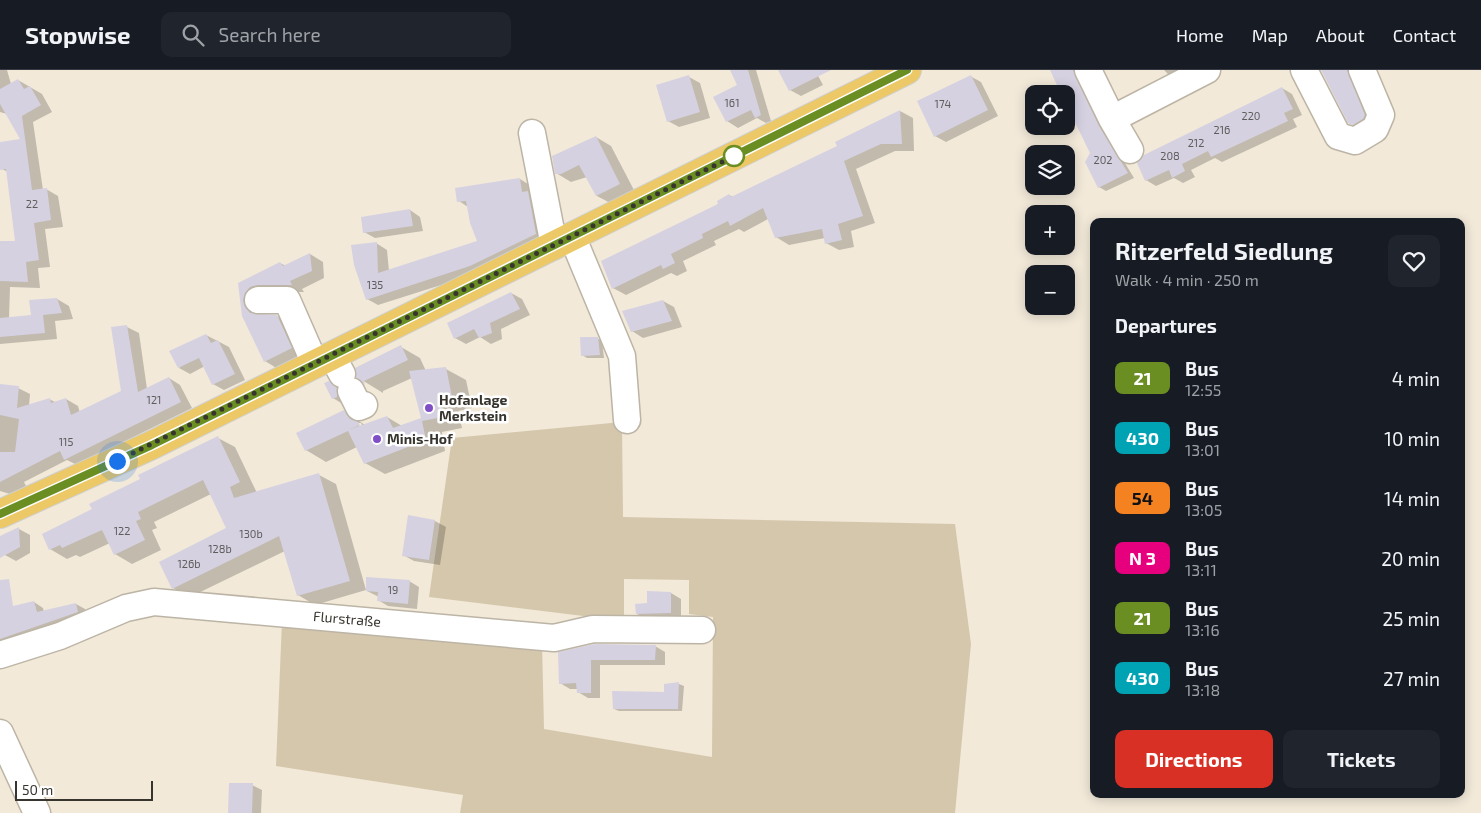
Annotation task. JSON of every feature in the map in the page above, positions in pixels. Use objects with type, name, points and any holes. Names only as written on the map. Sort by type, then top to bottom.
[{"type":"main road","points":[[0,514],[152,445],[341,378],[563,241],[907,70]]},
{"type":"street","points":[[1088,70],[1112,119],[1130,150]]},
{"type":"street","points":[[1112,119],[1207,70]]},
{"type":"street","points":[[1304,70],[1338,136],[1355,141],[1375,129],[1381,115],[1362,70]]},
{"type":"street","points":[[532,133],[563,241],[622,356],[627,420]]},
{"type":"street","points":[[258,300],[287,300],[341,378]]},
{"type":"street","name":"Flurstraße","points":[[0,655],[60,636],[126,608],[154,602],[554,638],[593,629],[702,630]]},
{"type":"street","points":[[0,733],[37,813]]},
{"type":"shaded area","points":[[622,422],[623,517],[955,524],[971,644],[955,813],[460,813],[463,795],[276,766],[282,621],[542,642],[544,729],[712,757],[713,617],[689,614],[689,580],[624,579],[624,621],[429,597],[452,438]]},
{"type":"building","points":[[730,70],[748,70],[761,115],[755,118],[751,110],[726,122],[713,97],[737,85]]},
{"type":"building","points":[[778,70],[831,70],[789,91]]},
{"type":"building","points":[[1050,70],[1073,70],[1099,126],[1128,173],[1098,188],[1085,162],[1090,153],[1075,122],[1075,85],[1057,85]]},
{"type":"building","points":[[1321,70],[1347,70],[1365,115],[1363,119],[1353,125],[1348,123]]},
{"type":"building","points":[[689,75],[700,112],[667,122],[656,85]]},
{"type":"building","points":[[971,75],[988,110],[934,137],[917,101]]},
{"type":"building","points":[[18,79],[24,89],[30,86],[41,105],[22,116],[32,190],[47,188],[51,220],[34,223],[39,260],[26,262],[28,282],[0,281],[0,241],[15,241],[6,169],[0,170],[0,142],[20,139],[0,104],[0,89]]},
{"type":"building","points":[[1282,87],[1293,109],[1284,113],[1288,121],[1211,157],[1208,151],[1182,164],[1185,171],[1172,178],[1169,170],[1145,181],[1137,163],[1144,155]]},
{"type":"building","points":[[900,110],[902,144],[881,144],[844,161],[863,216],[838,224],[842,240],[825,244],[822,229],[775,238],[763,208],[730,226],[728,221],[702,234],[703,238],[671,254],[675,263],[663,269],[661,265],[612,289],[601,261],[718,204],[717,201],[729,194],[731,197],[837,146],[835,142]]},
{"type":"building","points":[[596,136],[620,184],[596,196],[579,165],[561,174],[555,174],[552,156]]},
{"type":"building","points":[[520,178],[522,192],[528,191],[536,234],[470,266],[366,300],[354,265],[351,245],[377,242],[378,273],[477,241],[470,223],[466,201],[457,202],[455,188]]},
{"type":"building","points":[[410,209],[413,226],[363,233],[361,217]]},
{"type":"building","points":[[310,253],[312,271],[290,281],[292,285],[258,285],[250,287],[245,293],[243,300],[245,307],[250,313],[277,315],[292,348],[264,362],[242,316],[238,283],[280,262],[283,266]]},
{"type":"building","points":[[511,292],[520,309],[490,323],[492,333],[479,338],[474,329],[454,339],[447,323]]},
{"type":"building","points":[[57,298],[62,313],[43,315],[45,333],[0,337],[0,318],[31,315],[29,300]]},
{"type":"building","points":[[663,300],[672,321],[631,332],[622,311]]},
{"type":"building","points":[[127,325],[138,392],[169,377],[181,402],[64,460],[60,451],[0,482],[0,452],[15,452],[19,419],[0,415],[0,384],[19,386],[17,408],[50,398],[51,403],[66,398],[71,415],[121,391],[111,327]]},
{"type":"building","points":[[206,334],[211,343],[218,340],[235,374],[212,385],[199,358],[178,368],[169,351]]},
{"type":"building","points":[[580,337],[598,337],[600,355],[581,356]]},
{"type":"building","points":[[401,345],[408,360],[364,381],[365,385],[356,377],[355,368]]},
{"type":"building","name":"Hofanlage Merkstein","points":[[446,367],[452,397],[439,400],[443,417],[422,421],[426,440],[364,464],[348,431],[305,451],[296,433],[344,410],[350,419],[358,422],[360,425],[348,430],[387,416],[393,428],[421,418],[409,371]]},
{"type":"building","points":[[329,381],[337,388],[337,397],[332,399],[324,383]]},
{"type":"building","points":[[218,436],[240,482],[230,487],[234,498],[319,473],[350,581],[297,596],[279,536],[172,589],[159,562],[226,528],[203,480],[138,512],[141,519],[136,521],[145,540],[114,555],[102,530],[62,548],[60,545],[49,550],[42,534],[92,509],[89,504],[140,479],[138,475]]},
{"type":"building","points":[[408,515],[435,520],[429,560],[402,556]]},
{"type":"building","points":[[19,527],[20,547],[0,558],[0,536]]},
{"type":"building","points":[[366,577],[410,580],[408,604],[377,601],[378,592],[366,591]]},
{"type":"building","points":[[9,579],[13,606],[34,601],[37,612],[76,603],[78,612],[0,639],[0,580]]},
{"type":"building","points":[[647,591],[671,592],[671,613],[636,614],[635,604],[647,603]]},
{"type":"building","points":[[595,644],[656,645],[655,660],[591,660],[591,693],[577,693],[576,683],[559,684],[558,652]]},
{"type":"building","points":[[679,682],[678,709],[613,709],[612,691],[664,692],[664,684]]},
{"type":"building","points":[[229,783],[253,783],[252,813],[228,813]]},
{"type":"bus line","name":"21","points":[[0,514],[152,445],[907,70]]},
{"type":"place","name":"Hofanlage Merkstein","points":[[429,408]]},
{"type":"place","name":"Minis-Hof","points":[[377,439]]},
{"type":"route","points":[[117,461],[299,373],[734,156]]}]
